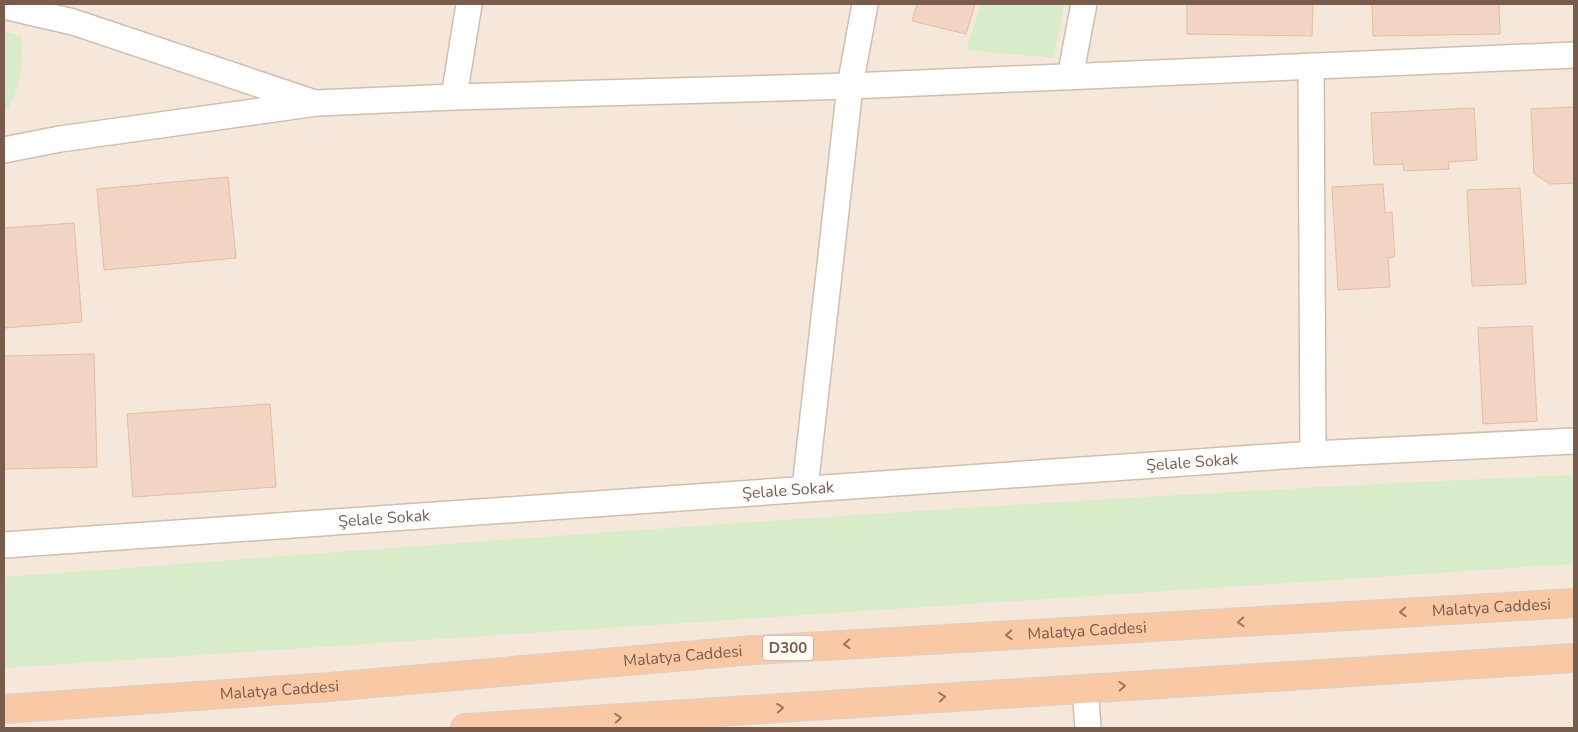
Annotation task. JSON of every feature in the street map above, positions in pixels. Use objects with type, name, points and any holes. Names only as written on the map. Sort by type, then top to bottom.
[{"type":"highway","name":"Malatya Caddesi","points":[[4,709],[330,687],[754,650],[1574,603]]},
{"type":"highway","points":[[464,728],[1574,658]]},
{"type":"street","points":[[454,97],[469,4]]},
{"type":"street","points":[[805,488],[850,86],[865,4]]},
{"type":"street","points":[[1070,77],[1084,4]]},
{"type":"street","points":[[4,6],[56,10],[317,104]]},
{"type":"street","points":[[4,150],[60,139],[317,104],[454,97],[850,86],[1574,55]]},
{"type":"street","points":[[1311,66],[1313,454]]},
{"type":"street","name":"Şelale Sokak","points":[[4,545],[1313,454],[1574,440]]},
{"type":"street","points":[[1085,688],[1088,728]]},
{"type":"shaded area","points":[[4,4],[1574,4],[1574,728],[4,728]]},
{"type":"green space","points":[[981,4],[1064,4],[1054,58],[966,50]]},
{"type":"green space","points":[[4,31],[21,36],[22,54],[20,76],[14,97],[4,112]]},
{"type":"green space","points":[[1574,475],[1574,564],[4,668],[4,577],[592,533],[985,507],[1378,484]]},
{"type":"building","points":[[917,4],[975,4],[966,34],[912,21]]},
{"type":"building","points":[[1187,4],[1313,4],[1312,36],[1187,34]]},
{"type":"building","points":[[1372,4],[1499,4],[1500,34],[1373,36]]},
{"type":"building","points":[[1574,107],[1574,183],[1550,184],[1534,174],[1531,109]]},
{"type":"building","points":[[1474,108],[1477,160],[1448,162],[1449,169],[1404,171],[1403,164],[1374,165],[1371,113]]},
{"type":"building","points":[[228,177],[236,258],[104,270],[97,189]]},
{"type":"building","points":[[1383,184],[1385,213],[1392,212],[1395,257],[1388,258],[1390,287],[1338,290],[1332,187]]},
{"type":"building","points":[[1520,188],[1526,284],[1472,286],[1467,190]]},
{"type":"building","points":[[74,223],[82,322],[4,328],[4,228]]},
{"type":"building","points":[[1532,326],[1537,421],[1483,424],[1478,328]]},
{"type":"building","points":[[94,354],[97,467],[4,469],[4,356]]},
{"type":"building","points":[[270,404],[276,487],[133,497],[127,414]]}]
